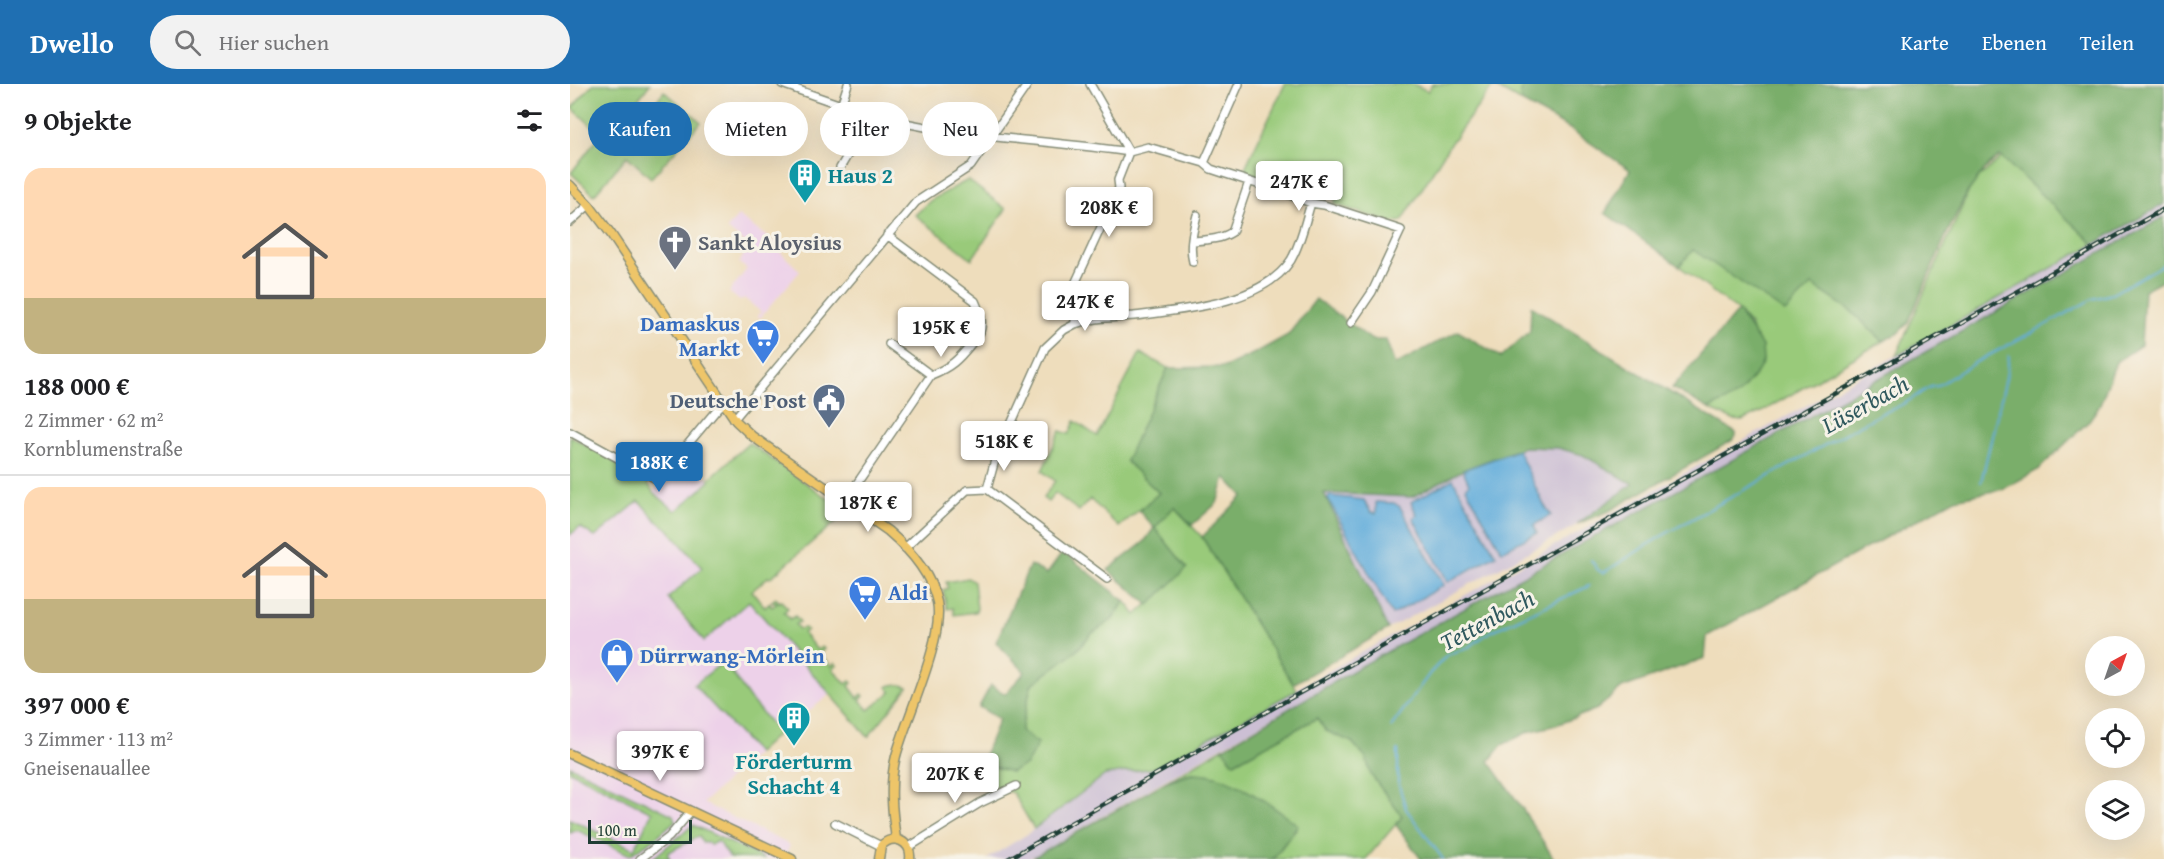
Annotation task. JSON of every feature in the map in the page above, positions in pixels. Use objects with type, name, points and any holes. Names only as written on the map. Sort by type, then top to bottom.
[{"type":"main road","points":[[570,184],[589,205],[641,277],[734,419],[752,436],[888,531],[905,548],[930,583],[938,602],[938,628],[896,757],[891,785],[896,839]]},
{"type":"main road","points":[[570,754],[792,859]]},
{"type":"main road","points":[[879,859],[881,846],[888,840],[896,839],[903,841],[909,848],[910,859]]},
{"type":"street","points":[[782,84],[833,102]]},
{"type":"street","points":[[842,102],[848,84]]},
{"type":"street","points":[[999,126],[1028,84]]},
{"type":"street","points":[[1090,84],[1129,152]]},
{"type":"street","points":[[1204,162],[1239,84]]},
{"type":"street","points":[[999,137],[1129,152],[1148,147],[1204,162],[1211,169],[1311,203],[1324,205],[1401,230],[1372,292],[1351,323]]},
{"type":"street","points":[[1075,324],[1075,316],[1068,299],[1119,188],[1118,180],[1129,152]]},
{"type":"street","points":[[840,168],[847,156]]},
{"type":"street","points":[[734,419],[915,202],[971,166],[978,156]]},
{"type":"street","points":[[1192,241],[1226,236],[1232,232],[1249,182]]},
{"type":"street","points":[[987,489],[995,460],[1045,348],[1064,330],[1088,319],[1172,311],[1205,305],[1235,297],[1266,284],[1281,272],[1290,260],[1296,249],[1311,203]]},
{"type":"street","points":[[570,222],[589,205]]},
{"type":"street","points":[[1193,262],[1192,241],[1197,215]]},
{"type":"street","points":[[845,501],[931,375],[948,368],[957,361],[980,333],[981,313],[975,301],[887,235]]},
{"type":"street","points":[[889,344],[931,375]]},
{"type":"street","points":[[570,432],[658,480],[719,407],[724,404]]},
{"type":"street","points":[[905,548],[967,490],[987,489],[1107,579]]},
{"type":"street","points":[[909,848],[980,803],[1016,786]]},
{"type":"street","points":[[640,859],[669,837],[691,811]]},
{"type":"street","points":[[835,823],[881,846]]},
{"type":"shaded area","points":[[2164,203],[2164,217],[1356,669],[1029,859],[987,859],[1026,835],[1105,775],[1154,768],[1930,337]]},
{"type":"shaded area","points":[[738,216],[781,247],[778,250],[800,271],[760,318],[758,316],[761,312],[744,298],[740,301],[729,292],[747,269],[739,263],[749,246],[727,229]]},
{"type":"shaded area","points":[[1524,447],[1558,448],[1583,455],[1634,484],[1572,528],[1388,629],[1324,493],[1412,497],[1463,470]]},
{"type":"shaded area","points":[[685,464],[688,467],[691,465],[711,481],[676,511],[653,492],[664,479],[669,483]]},
{"type":"shaded area","points":[[639,501],[657,521],[667,528],[702,569],[676,610],[704,641],[749,600],[831,694],[779,733],[703,803],[790,845],[784,859],[570,859],[570,535],[580,527],[596,537]]},
{"type":"green space","points":[[593,84],[650,84],[636,102],[588,102],[588,122],[572,108]]},
{"type":"green space","points":[[1285,84],[1413,84],[1428,91],[1432,84],[1523,84],[1520,96],[1523,103],[1493,86],[1450,144],[1402,221],[1392,223],[1334,204],[1336,198],[1319,196],[1243,172]]},
{"type":"green space","points":[[1523,84],[2164,84],[2164,204],[2094,244],[2000,156],[1985,169],[1967,193],[1908,323],[1897,334],[1883,341],[1851,311],[1812,285],[1785,312],[1693,250],[1679,266],[1605,213],[1630,170],[1570,129],[1523,103],[1520,96]]},
{"type":"green space","points":[[664,91],[677,102],[656,102]]},
{"type":"green space","points":[[692,114],[701,122],[692,132]]},
{"type":"green space","points":[[588,151],[588,156],[627,156],[594,195],[571,173]]},
{"type":"green space","points":[[627,156],[671,156],[651,178]]},
{"type":"green space","points":[[2002,157],[2094,244],[1896,356],[1972,184]]},
{"type":"green space","points":[[968,180],[1006,209],[972,259],[915,215],[931,200]]},
{"type":"green space","points":[[2164,217],[2164,279],[2144,290],[2141,345],[2116,362],[2100,405],[2088,422],[2038,470],[2003,489],[1955,499],[1707,636],[1705,658],[1622,688],[1597,709],[1556,725],[1528,732],[1502,745],[1489,761],[1554,859],[1421,859],[1396,825],[1402,816],[1371,775],[1366,758],[1352,742],[1326,731],[1317,718],[1234,763],[1223,748],[1356,669]]},
{"type":"green space","points":[[1693,249],[1708,259],[1812,285],[1851,311],[1883,341],[1742,421],[1733,420],[1709,409],[1747,385],[1763,361],[1750,325],[1738,311],[1679,266]]},
{"type":"green space","points":[[1316,299],[1372,340],[1386,340],[1395,365],[1458,331],[1501,357],[1530,331],[1531,306],[1736,433],[1736,436],[1733,440],[1609,511],[1577,524],[1633,484],[1583,455],[1558,448],[1524,447],[1463,470],[1412,497],[1324,493],[1388,629],[1293,684],[1202,537],[1243,496],[1225,477],[1217,503],[1192,525],[1174,507],[1155,528],[1187,568],[1149,605],[1108,570],[1144,542],[1154,528],[1139,511],[1159,493],[1126,461],[1168,368],[1225,367],[1288,335]]},
{"type":"green space","points":[[1738,311],[1762,346],[1763,361],[1758,371],[1738,395],[1709,409],[1672,388]]},
{"type":"green space","points":[[1140,353],[1168,368],[1126,461],[1159,493],[1119,527],[1090,499],[1079,511],[1055,493],[1048,502],[1043,498],[1055,481],[1042,471],[1060,431],[1069,434],[1075,421],[1097,436]]},
{"type":"green space","points":[[570,436],[645,478],[653,492],[676,511],[749,443],[847,512],[752,591],[765,607],[771,602],[772,607],[777,603],[772,601],[776,598],[788,608],[784,612],[790,619],[795,616],[800,622],[795,624],[799,629],[807,630],[803,633],[817,650],[822,647],[824,649],[820,653],[831,666],[835,663],[837,665],[833,669],[846,684],[850,681],[852,683],[849,686],[858,698],[862,694],[864,696],[860,700],[869,710],[891,692],[887,687],[898,684],[908,687],[868,737],[749,601],[704,641],[668,598],[702,568],[667,528],[657,521],[639,501],[595,537],[580,527],[570,535]]},
{"type":"green space","points":[[1174,507],[1202,537],[1297,690],[1154,768],[1105,775],[1034,829],[1013,793],[995,787],[981,763],[1011,772],[1031,685],[1077,650],[1091,634],[1112,620],[1125,601],[1136,615],[1187,568],[1154,528]]},
{"type":"green space","points":[[1063,552],[1125,601],[1112,620],[1091,634],[1077,650],[1031,685],[1021,731],[1038,743],[1026,765],[1011,772],[981,763],[999,719],[979,707],[991,685],[1005,694],[1025,672],[996,642],[1030,565],[1047,574]]},
{"type":"green space","points":[[968,578],[974,582],[977,609],[975,612],[954,615],[953,608],[947,609],[943,590],[948,588],[946,582]]},
{"type":"green space","points":[[724,661],[750,699],[779,733],[757,753],[694,685]]},
{"type":"green space","points":[[1317,718],[1326,731],[1352,742],[1366,758],[1371,775],[1403,816],[1366,859],[1273,859],[1298,826],[1275,809],[1234,784],[1205,774],[1189,773],[1165,782],[1223,748],[1234,763]]},
{"type":"green space","points":[[570,766],[673,815],[675,821],[653,840],[630,855],[577,830],[570,833],[570,819],[634,849],[652,812],[570,771]]},
{"type":"green space","points":[[1192,773],[1209,774],[1232,782],[1298,825],[1273,859],[1036,859],[1034,857],[1165,782]]},
{"type":"green space","points":[[693,825],[765,859],[730,858],[718,841],[710,845],[708,842],[703,843],[699,836],[667,853],[670,859],[660,857],[652,859]]},
{"type":"water","points":[[1518,450],[1551,515],[1534,525],[1537,533],[1502,551],[1466,488],[1469,484],[1463,470]]},
{"type":"water","points":[[1453,479],[1496,555],[1448,582],[1413,518],[1417,515],[1411,502]]},
{"type":"water","points":[[1329,496],[1364,500],[1371,512],[1376,513],[1376,502],[1394,503],[1400,507],[1444,585],[1392,615],[1328,499]]},
{"type":"waterway","name":"Lüserbach","points":[[1591,560],[1603,573],[1660,537],[1882,413],[1937,386],[1976,362],[2092,299],[2112,294],[2164,264]]},
{"type":"waterway","points":[[1981,482],[2006,378],[2009,356]]},
{"type":"waterway","name":"Tettenbach","points":[[1391,727],[1430,673],[1447,655],[1469,647],[1490,632],[1589,586]]},
{"type":"waterway","name":"Tettenbach","points":[[1398,750],[1398,782],[1406,809],[1443,859]]},
{"type":"railway","points":[[1008,859],[2164,209]]},
{"type":"place","name":"Haus 2","points":[[805,204]]},
{"type":"place","name":"Sankt Aloysius","points":[[675,271]]},
{"type":"place","name":"Damaskus Markt","points":[[763,365]]},
{"type":"place","name":"Deutsche Post","points":[[829,429]]},
{"type":"place","name":"Aldi","points":[[865,621]]},
{"type":"place","name":"Dürrwang-Mörlein","points":[[617,684]]},
{"type":"place","name":"Förderturm Schacht 4","points":[[794,747]]}]
